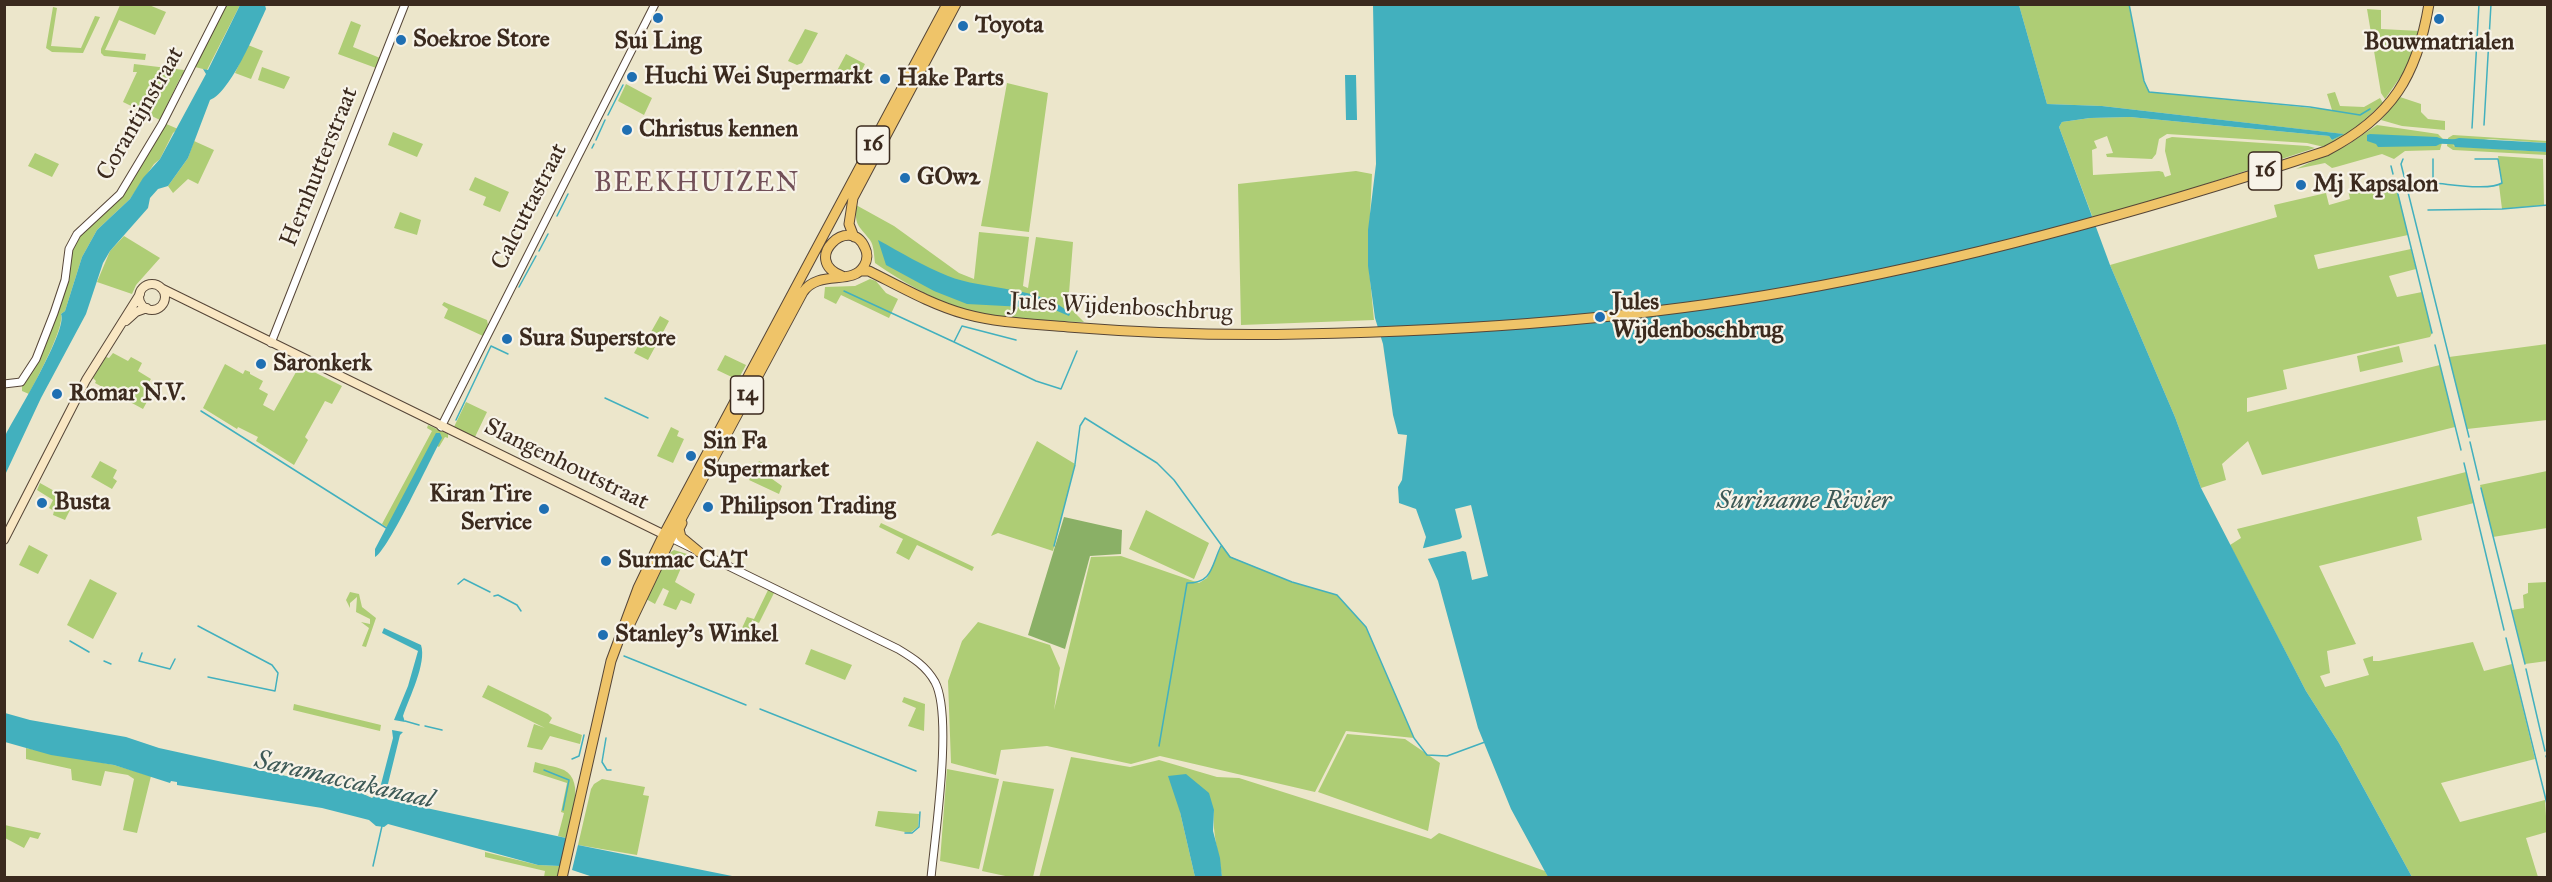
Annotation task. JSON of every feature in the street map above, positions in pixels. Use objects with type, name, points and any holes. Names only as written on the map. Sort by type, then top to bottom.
[{"type":"main road","name":"16","points":[[799,285],[947,4]]},
{"type":"main road","name":"16","points":[[866,260],[865,248],[855,237],[849,224],[852,198],[956,4]]},
{"type":"main road","name":"Jules Wijdenboschbrug","points":[[861,271],[869,271],[960,312],[982,318],[1148,332],[1275,335],[1423,331],[1585,319],[1749,298],[1826,285],[1953,258],[2152,207],[2326,151],[2352,137],[2380,114],[2408,77],[2421,46],[2429,4]]},
{"type":"main road","points":[[850,189],[826,253],[828,265],[831,270],[842,276],[852,276],[861,271],[866,260]]},
{"type":"main road","points":[[829,245],[842,236],[855,237]]},
{"type":"main road","name":"14","points":[[564,878],[615,650],[638,588],[799,285],[829,245]]},
{"type":"main road","name":"Jules Wijdenboschbrug","points":[[866,260],[910,290]]},
{"type":"main road","name":"14","points":[[667,536],[690,501],[803,292],[812,282],[842,276]]},
{"type":"main road","points":[[4,540],[86,380],[143,288],[150,284],[161,288],[165,295],[163,303]]},
{"type":"main road","name":"Slangenhoutstraat","points":[[161,288],[667,536]]},
{"type":"main road","points":[[140,294],[141,302],[147,308]]},
{"type":"main road","points":[[122,324],[136,312],[147,308],[158,308],[172,299],[186,300]]},
{"type":"main road","points":[[690,501],[680,533],[684,541],[699,552]]},
{"type":"street","name":"Corantijnstraat","points":[[4,384],[21,382],[29,371],[42,345],[60,296],[65,280],[69,249],[77,234],[120,194],[158,131],[223,4]]},
{"type":"street","name":"Hernhutterstraat","points":[[271,343],[405,4]]},
{"type":"street","name":"Calcuttastraat","points":[[441,427],[655,4]]},
{"type":"street","name":"Slangenhoutstraat","points":[[667,536],[898,649],[927,669],[939,692],[944,723],[931,878]]},
{"type":"green space","points":[[120,5],[149,5],[166,12],[155,35],[119,20],[105,50],[146,54],[145,60],[104,56],[101,53]]},
{"type":"green space","points":[[226,5],[240,5],[207,70],[195,67]]},
{"type":"green space","points":[[2019,5],[2129,5],[2144,81],[2150,92],[2332,110],[2327,94],[2335,92],[2340,106],[2364,107],[2380,98],[2383,103],[2350,133],[2324,147],[2307,143],[2167,134],[2159,139],[2156,154],[2152,159],[2107,157],[2106,154],[2113,153],[2107,136],[2094,141],[2097,148],[2092,150],[2093,175],[2159,171],[2163,172],[2165,177],[2171,175],[2165,151],[2166,139],[2172,137],[2315,148],[2094,221],[2059,127],[2062,122],[2090,118],[2130,117],[2329,136],[2332,140],[2343,134],[2102,106],[2047,104]]},
{"type":"green space","points":[[53,7],[57,8],[51,46],[81,48],[95,16],[100,17],[83,53],[52,52],[46,48]]},
{"type":"green space","points":[[2367,9],[2381,10],[2381,29],[2420,31],[2408,66],[2385,99],[2381,93]]},
{"type":"green space","points":[[351,21],[361,25],[353,47],[380,58],[376,68],[338,54]]},
{"type":"green space","points":[[805,29],[818,33],[802,63],[797,65],[788,61]]},
{"type":"green space","points":[[248,45],[263,51],[251,79],[235,73]]},
{"type":"green space","points":[[846,54],[865,64],[858,78],[846,73],[841,82],[833,78]]},
{"type":"green space","points":[[134,64],[184,70],[160,120],[123,102],[137,72],[133,72]]},
{"type":"green space","points":[[262,67],[290,77],[284,89],[258,80]]},
{"type":"green space","points":[[1007,83],[1048,93],[1029,232],[981,226]]},
{"type":"green space","points":[[626,84],[652,98],[644,115],[618,101]]},
{"type":"green space","points":[[2400,97],[2421,104],[2421,112],[2428,119],[2445,121],[2445,130],[2402,126],[2381,120]]},
{"type":"green space","points":[[164,123],[178,129],[173,133],[160,159],[130,199],[97,230],[82,257],[49,354],[29,394],[22,391],[22,384],[38,359],[72,249],[81,233],[110,207]]},
{"type":"green space","points":[[2377,125],[2438,134],[2443,139],[2440,150],[2405,151],[2394,159],[2382,154],[2332,168],[2325,163],[2296,169],[2349,144]]},
{"type":"green space","points":[[393,132],[423,144],[417,157],[388,145]]},
{"type":"green space","points":[[2453,135],[2547,141],[2547,143],[2489,139],[2452,146],[2547,152],[2547,155],[2453,150],[2447,146],[2448,138]]},
{"type":"green space","points":[[194,141],[214,150],[198,184],[188,179],[173,193],[168,186],[188,158]]},
{"type":"green space","points":[[35,153],[59,164],[52,177],[28,166]]},
{"type":"green space","points":[[2498,156],[2543,159],[2544,205],[2502,209],[2499,185],[2502,183]]},
{"type":"green space","points":[[1356,171],[1372,174],[1368,258],[1374,320],[1241,325],[1238,184]]},
{"type":"green space","points":[[475,177],[509,192],[500,212],[483,205],[486,197],[469,190]]},
{"type":"green space","points":[[2395,180],[2408,235],[2314,255],[2318,269],[2411,249],[2416,269],[2389,276],[2397,297],[2422,292],[2432,333],[2430,337],[2283,370],[2287,389],[2247,398],[2247,412],[2440,365],[2455,427],[2262,475],[2248,441],[2222,464],[2226,480],[2201,488],[2175,417],[2110,265],[2277,217],[2274,205],[2326,193],[2329,205],[2350,199],[2348,190]]},
{"type":"green space","points":[[856,205],[894,226],[959,273],[974,279],[979,232],[1029,237],[1023,286],[1028,288],[1036,237],[1073,242],[1068,306],[1084,322],[1033,321],[995,317],[970,312],[927,294],[875,263],[871,242],[857,222]]},
{"type":"green space","points":[[400,212],[421,220],[417,235],[394,228]]},
{"type":"green space","points":[[124,236],[160,258],[136,285],[132,294],[97,282],[110,251]]},
{"type":"green space","points":[[870,279],[876,281],[886,293],[898,299],[889,318],[841,295],[836,304],[824,298],[825,287],[855,286]]},
{"type":"green space","points":[[444,302],[487,320],[488,325],[483,336],[444,318],[448,309],[442,305]]},
{"type":"green space","points":[[660,316],[669,321],[648,360],[634,353],[638,346],[642,348]]},
{"type":"green space","points":[[2547,344],[2547,420],[2467,429],[2449,357]]},
{"type":"green space","points":[[2399,346],[2403,362],[2360,372],[2357,356]]},
{"type":"green space","points":[[113,353],[128,361],[131,357],[142,363],[138,371],[151,379],[149,382],[155,387],[143,409],[95,383],[93,378],[106,357],[109,358]]},
{"type":"green space","points":[[725,355],[746,365],[738,380],[717,370]]},
{"type":"green space","points":[[225,364],[243,374],[245,370],[250,372],[263,381],[259,389],[268,394],[263,405],[274,411],[300,365],[342,386],[332,404],[325,401],[305,437],[308,440],[294,465],[256,441],[258,437],[238,427],[237,429],[203,408]]},
{"type":"green space","points":[[466,402],[487,412],[474,439],[453,429]]},
{"type":"green space","points":[[428,425],[448,434],[448,438],[445,437],[439,447],[437,446],[441,438],[438,434],[388,528],[382,524],[432,431],[427,428]]},
{"type":"green space","points":[[671,427],[679,431],[677,436],[684,439],[673,463],[657,456]]},
{"type":"green space","points":[[1037,441],[1075,464],[1053,551],[998,533],[991,536]]},
{"type":"green space","points":[[100,461],[117,470],[113,478],[117,481],[112,489],[91,477]]},
{"type":"green space","points":[[759,461],[772,468],[768,476],[782,486],[779,494],[749,480]]},
{"type":"green space","points":[[2547,471],[2547,528],[2493,537],[2480,485]]},
{"type":"green space","points":[[2466,472],[2474,503],[2417,517],[2422,540],[2319,566],[2356,644],[2327,651],[2330,673],[2320,676],[2325,687],[2369,675],[2363,659],[2373,656],[2373,661],[2379,661],[2473,642],[2484,671],[2512,664],[2535,759],[2441,783],[2460,822],[2545,800],[2547,832],[2526,838],[2538,877],[2412,877],[2339,743],[2306,691],[2230,545],[2241,538],[2237,529]]},
{"type":"green space","points":[[40,483],[74,502],[65,520],[53,515],[54,511],[49,508],[53,500],[37,490]]},
{"type":"green space","points":[[1146,510],[1209,543],[1194,579],[1129,549]]},
{"type":"green space","points":[[1064,517],[1122,530],[1121,554],[1090,556],[1065,649],[1028,635]]},
{"type":"green space","points":[[881,523],[974,567],[972,571],[917,545],[909,560],[896,553],[903,539],[879,527]]},
{"type":"green space","points":[[29,545],[48,555],[38,574],[19,565]]},
{"type":"green space","points":[[1222,545],[1231,557],[1292,582],[1337,595],[1366,627],[1414,738],[1346,731],[1315,792],[1160,756],[1131,764],[1047,746],[1001,750],[996,775],[951,763],[948,681],[962,641],[978,622],[1050,645],[1060,668],[1054,710],[1091,557],[1121,556],[1199,583],[1207,578]]},
{"type":"green space","points":[[674,550],[687,554],[675,582],[695,594],[691,604],[681,600],[676,610],[663,605],[669,591],[663,588],[655,604],[646,599],[668,554]]},
{"type":"green space","points":[[90,579],[117,593],[93,639],[67,625]]},
{"type":"green space","points":[[2547,582],[2547,661],[2525,664],[2512,610],[2524,608],[2523,595],[2528,593],[2528,583]]},
{"type":"green space","points":[[768,590],[774,593],[759,623],[752,620],[749,630],[752,632],[748,641],[738,637],[747,617],[754,619]]},
{"type":"green space","points":[[350,592],[359,594],[362,607],[376,618],[366,647],[362,646],[369,628],[361,622],[370,624],[370,619],[356,612],[357,597],[350,603],[350,608],[346,600]]},
{"type":"green space","points":[[811,649],[852,665],[845,680],[805,664]]},
{"type":"green space","points":[[488,685],[548,714],[552,718],[549,723],[582,735],[580,744],[550,736],[542,750],[527,747],[534,724],[545,728],[482,697]]},
{"type":"green space","points":[[904,697],[925,704],[924,731],[908,726],[916,708],[902,702]]},
{"type":"green space","points":[[294,704],[381,725],[380,731],[293,710]]},
{"type":"green space","points":[[1347,734],[1405,739],[1440,763],[1428,831],[1318,792]]},
{"type":"green space","points":[[26,748],[114,765],[151,776],[137,833],[123,830],[134,779],[128,775],[105,771],[101,786],[72,780],[71,769],[26,759]]},
{"type":"green space","points":[[1071,757],[1130,767],[1159,760],[1217,777],[1239,778],[1431,839],[1439,833],[1545,871],[1548,877],[1222,877],[1215,836],[1214,810],[1180,812],[1195,877],[1039,878]]},
{"type":"green space","points":[[535,762],[564,770],[571,776],[574,783],[575,801],[566,838],[558,836],[564,813],[561,812],[567,783],[533,772]]},
{"type":"green space","points":[[947,769],[999,779],[979,869],[940,861]]},
{"type":"green space","points":[[602,779],[645,787],[643,795],[649,796],[637,855],[578,845],[591,789]]},
{"type":"green space","points":[[1003,781],[1054,789],[1033,877],[1010,877],[982,871]]},
{"type":"green space","points":[[878,811],[919,814],[918,827],[910,833],[875,826]]},
{"type":"green space","points":[[5,825],[41,833],[38,839],[30,837],[24,848],[5,838]]},
{"type":"green space","points":[[485,852],[538,865],[560,866],[557,877],[544,877],[545,871],[485,857]]},
{"type":"water","points":[[240,5],[265,5],[266,9],[234,73],[218,95],[210,100],[188,158],[168,186],[158,189],[150,198],[148,208],[110,251],[103,263],[86,314],[41,398],[5,475],[4,438],[57,337],[61,314],[65,311],[82,257],[97,230],[130,199],[143,178],[160,159],[206,74],[203,69],[208,70]]},
{"type":"water","name":"Suriname Rivier","points":[[1373,5],[2019,5],[2047,104],[2102,106],[2344,134],[2332,140],[2329,136],[2130,117],[2090,118],[2062,122],[2059,127],[2110,265],[2175,417],[2201,488],[2306,691],[2339,743],[2412,877],[1548,877],[1511,809],[1478,728],[1438,581],[1423,548],[1426,537],[1416,509],[1399,503],[1398,487],[1402,480],[1407,435],[1398,434],[1393,415],[1383,344],[1375,318],[1368,266],[1368,230],[1376,164]]},
{"type":"water","points":[[1345,75],[1356,75],[1357,120],[1346,120]]},
{"type":"water","points":[[2367,135],[2437,137],[2442,139],[2442,143],[2436,146],[2378,147],[2367,141]]},
{"type":"water","points":[[2459,138],[2547,143],[2547,152],[2455,147],[2452,140]]},
{"type":"water","points":[[878,240],[948,276],[962,281],[1030,294],[1059,305],[1070,314],[1069,316],[1036,302],[1024,307],[967,304],[934,291],[886,265]]},
{"type":"water","points":[[436,433],[440,433],[442,438],[399,522],[375,557],[375,549]]},
{"type":"water","points":[[384,628],[421,645],[422,661],[403,716],[405,722],[394,720],[408,686],[418,651],[382,633]]},
{"type":"water","points":[[5,713],[30,720],[126,737],[159,748],[359,792],[372,798],[379,792],[393,738],[392,730],[403,732],[400,735],[386,792],[389,800],[566,838],[560,866],[538,865],[388,824],[384,827],[376,826],[369,820],[322,808],[177,785],[177,782],[171,781],[170,783],[114,765],[51,755],[5,742]]},
{"type":"water","points":[[1186,774],[1209,793],[1214,810],[1213,831],[1222,877],[1195,877],[1180,812],[1168,776]]},
{"type":"water","points":[[578,845],[737,877],[596,878],[572,870]]},
{"type":"pier","points":[[1471,505],[1488,576],[1472,580],[1466,552],[1423,560],[1420,549],[1460,539],[1462,537],[1455,509]]},
{"type":"waterway","points":[[2129,4],[2144,81],[2149,92],[2310,107],[2360,115],[2370,109]]},
{"type":"waterway","points":[[2472,128],[2479,4]]},
{"type":"waterway","points":[[2484,125],[2491,4]]},
{"type":"waterway","points":[[608,115],[623,85]]},
{"type":"waterway","points":[[596,140],[605,120]]},
{"type":"waterway","points":[[2435,141],[2459,142]]},
{"type":"waterway","points":[[592,148],[594,144]]},
{"type":"waterway","points":[[2403,159],[2401,164],[2469,437]]},
{"type":"waterway","points":[[2433,159],[2433,183],[2479,187],[2502,183],[2498,159],[2475,159]]},
{"type":"waterway","points":[[2391,166],[2393,174]]},
{"type":"waterway","points":[[2395,182],[2432,333]]},
{"type":"waterway","points":[[557,216],[568,194]]},
{"type":"waterway","points":[[2428,210],[2502,209],[2548,205]]},
{"type":"waterway","points":[[539,251],[548,234]]},
{"type":"waterway","points":[[519,287],[536,256]]},
{"type":"waterway","points":[[844,291],[954,342]]},
{"type":"waterway","points":[[1016,340],[962,326],[954,342],[1036,381],[1061,389],[1077,351]]},
{"type":"waterway","points":[[2435,345],[2461,450]]},
{"type":"waterway","points":[[456,420],[491,346],[508,354]]},
{"type":"waterway","points":[[605,398],[648,418]]},
{"type":"waterway","points":[[201,411],[388,529]]},
{"type":"waterway","points":[[1075,464],[1080,426],[1085,418],[1157,463],[1174,480],[1230,557],[1292,582],[1337,595],[1366,627],[1414,738],[1427,755],[1447,756],[1485,742]]},
{"type":"waterway","points":[[2470,442],[2479,480]]},
{"type":"waterway","points":[[2464,463],[2504,630]]},
{"type":"waterway","points":[[1054,546],[1075,465]]},
{"type":"waterway","points":[[2481,488],[2525,664]]},
{"type":"waterway","points":[[1159,746],[1187,583],[1207,577],[1221,546]]},
{"type":"waterway","points":[[458,584],[464,579],[490,592]]},
{"type":"waterway","points":[[494,596],[498,595],[517,605],[521,611]]},
{"type":"waterway","points":[[198,626],[272,665],[278,673],[275,691],[208,677]]},
{"type":"waterway","points":[[2506,638],[2548,808]]},
{"type":"waterway","points":[[70,641],[89,652]]},
{"type":"waterway","points":[[142,653],[139,661],[170,669],[175,659]]},
{"type":"waterway","points":[[624,656],[746,705]]},
{"type":"waterway","points":[[104,661],[111,664]]},
{"type":"waterway","points":[[2526,669],[2545,751]]},
{"type":"waterway","points":[[760,709],[916,771]]},
{"type":"waterway","points":[[405,721],[419,725]]},
{"type":"waterway","points":[[425,726],[442,730]]},
{"type":"waterway","points":[[572,759],[579,756],[584,735]]},
{"type":"waterway","points":[[606,738],[602,762],[607,770],[611,770]]},
{"type":"waterway","points":[[2546,756],[2548,761]]},
{"type":"waterway","points":[[544,770],[569,780],[563,810]]},
{"type":"waterway","points":[[905,833],[912,833],[919,827],[920,812]]},
{"type":"waterway","points":[[373,866],[382,826]]},
{"type":"place","name":"Sui Ling","points":[[658,18]]},
{"type":"place","name":"Bouwmatrialen","points":[[2439,19]]},
{"type":"place","name":"Toyota","points":[[963,26]]},
{"type":"place","name":"Soekroe Store","points":[[401,40]]},
{"type":"place","name":"Huchi Wei Supermarkt","points":[[632,77]]},
{"type":"place","name":"Hake Parts","points":[[885,79]]},
{"type":"place","name":"Christus kennen","points":[[627,130]]},
{"type":"place","name":"GOw2","points":[[905,178]]},
{"type":"place","name":"Mj Kapsalon","points":[[2301,185]]},
{"type":"place","name":"Jules Wijdenboschbrug","points":[[1600,317]]},
{"type":"place","name":"Sura Superstore","points":[[507,339]]},
{"type":"place","name":"Saronkerk","points":[[261,364]]},
{"type":"place","name":"Romar N.V.","points":[[57,394]]},
{"type":"place","name":"Sin Fa Supermarket","points":[[691,456]]},
{"type":"place","name":"Busta","points":[[42,503]]},
{"type":"place","name":"Philipson Trading","points":[[708,507]]},
{"type":"place","name":"Kiran Tire Service","points":[[544,509]]},
{"type":"place","name":"Surmac CAT","points":[[606,561]]},
{"type":"place","name":"Stanley's Winkel","points":[[603,635]]},
{"type":"district","name":"BEEKHUIZEN","points":[[697,184]]},
{"type":"water label","name":"Saramaccakanaal","points":[[344,781]]}]
